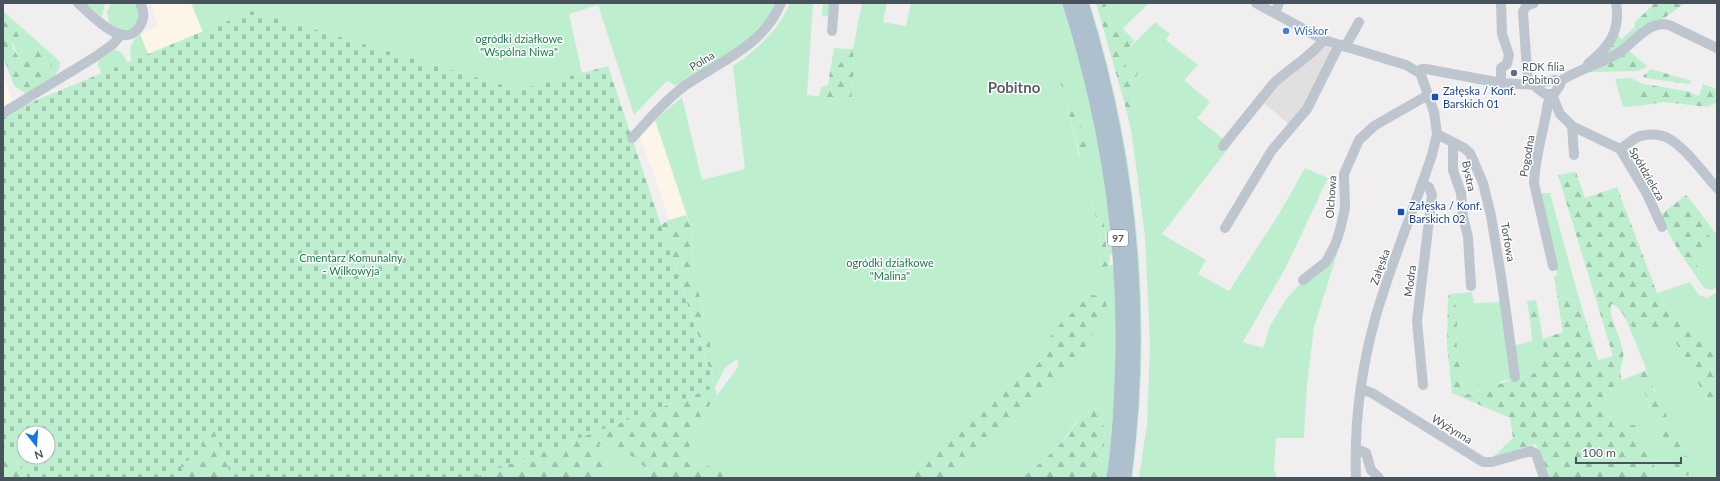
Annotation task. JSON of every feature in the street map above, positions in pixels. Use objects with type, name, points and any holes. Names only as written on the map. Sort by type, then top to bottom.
[{"type":"main road","name":"97","points":[[1069,3],[1095,97],[1110,173],[1117,224],[1121,276],[1123,347],[1120,415],[1113,478]]},
{"type":"main road","name":"97","points":[[1082,3],[1104,79],[1116,130],[1130,232],[1135,297],[1135,353],[1133,408],[1125,478]]},
{"type":"street","points":[[78,3],[108,29],[121,35],[132,33],[141,25],[144,15],[140,3]]},
{"type":"street","name":"Polna","points":[[632,138],[678,91],[747,47],[761,35],[772,21],[781,3]]},
{"type":"street","points":[[832,31],[834,3]]},
{"type":"street","points":[[1256,3],[1324,40],[1406,65],[1418,72],[1422,69],[1437,71],[1500,83],[1532,85],[1555,80],[1559,82],[1584,68],[1603,61],[1618,53],[1642,34],[1662,24],[1672,26],[1717,48]]},
{"type":"street","points":[[1275,14],[1280,3]]},
{"type":"street","points":[[1500,83],[1501,68],[1507,64],[1509,55],[1502,34],[1502,3]]},
{"type":"street","points":[[1532,85],[1523,12],[1526,6],[1534,3]]},
{"type":"street","points":[[1584,68],[1600,54],[1613,36],[1618,20],[1616,3]]},
{"type":"street","points":[[1225,228],[1272,150],[1307,109],[1342,46],[1359,22]]},
{"type":"street","points":[[3,112],[95,57],[113,44],[121,35]]},
{"type":"street","points":[[1223,146],[1274,83],[1310,55],[1324,40]]},
{"type":"street","name":"Załęska","points":[[1356,478],[1356,449],[1361,390],[1375,318],[1432,155],[1437,134],[1436,119],[1418,72]]},
{"type":"street","name":"Pogodna","points":[[1553,266],[1534,183],[1534,172],[1548,103],[1559,88],[1559,82]]},
{"type":"street","points":[[1532,85],[1542,93],[1552,97]]},
{"type":"street","name":"Olchowa","points":[[1303,280],[1326,262],[1335,246],[1345,208],[1344,174],[1359,140],[1374,126],[1428,95]]},
{"type":"street","name":"Spółdzielcza","points":[[1552,97],[1560,114],[1572,126],[1620,149],[1647,194],[1662,227]]},
{"type":"street","points":[[1572,126],[1574,155]]},
{"type":"street","name":"Torfowa","points":[[1437,134],[1470,152],[1475,160],[1486,191],[1501,276],[1515,377]]},
{"type":"street","points":[[1620,149],[1640,136],[1656,135],[1668,138],[1679,147],[1717,188]]},
{"type":"street","name":"Bystra","points":[[1454,143],[1453,170],[1461,193],[1463,217],[1468,237],[1471,286]]},
{"type":"street","name":"Modra","points":[[1422,184],[1428,188],[1432,195],[1417,321],[1423,385]]},
{"type":"street","name":"Wyżynna","points":[[1361,390],[1372,393],[1483,462],[1492,462],[1531,451],[1536,454],[1544,478]]},
{"type":"street","points":[[1356,449],[1366,453],[1371,470],[1378,478]]},
{"type":"shaded area","points":[[151,3],[191,3],[203,32],[148,54],[140,34],[158,27]]},
{"type":"shaded area","points":[[1326,46],[1334,49],[1306,107],[1290,125],[1264,103],[1285,79]]},
{"type":"shaded area","points":[[3,72],[12,99],[10,103],[3,107]]},
{"type":"shaded area","points":[[655,120],[686,215],[669,220],[661,194],[639,136]]},
{"type":"green space","points":[[84,3],[105,3],[102,17]]},
{"type":"green space","points":[[111,3],[135,3],[140,18],[132,29],[119,31],[109,23],[107,12]]},
{"type":"green space","name":"ogródki działkowe \"Wspólna Niwa\"","points":[[191,3],[776,3],[765,22],[742,45],[676,86],[667,81],[634,115],[598,5],[569,14],[582,73],[518,90],[252,11],[203,32]]},
{"type":"green space","name":"ogródki działkowe \"Malina\"","points":[[790,3],[813,3],[807,95],[851,101],[854,66],[853,49],[862,3],[887,3],[883,22],[906,26],[911,3],[1064,3],[1094,110],[1115,254],[1107,255],[1106,233],[1091,199],[1099,229],[1101,266],[1116,265],[1116,372],[1108,478],[1099,478],[1105,438],[1101,407],[1093,409],[1082,415],[1055,449],[1038,466],[1023,477],[999,479],[947,478],[1107,314],[1089,294],[1077,309],[1064,319],[1043,358],[1035,367],[982,404],[928,453],[909,478],[729,478],[730,472],[683,460],[709,406],[738,367],[737,359],[725,368],[715,387],[712,377],[713,357],[694,272],[691,227],[655,120],[682,97],[702,180],[745,169],[733,66],[759,46],[780,22]],"holes":[[[1061,81],[1076,109],[1080,159]]]},
{"type":"green space","points":[[823,3],[834,3],[832,17],[822,16]]},
{"type":"green space","points":[[1087,3],[1090,3],[1120,120],[1130,179],[1137,238],[1141,298],[1141,358],[1138,418],[1132,478],[1129,478],[1133,448]]},
{"type":"green space","points":[[1096,3],[1105,3],[1110,21],[1117,34],[1122,28],[1135,41],[1122,56],[1127,68],[1139,70],[1133,85],[1134,109],[1127,112]]},
{"type":"green space","points":[[1105,3],[1149,3],[1117,34],[1110,21]]},
{"type":"green space","points":[[1655,3],[1685,3],[1621,49],[1597,58],[1616,34],[1622,39],[1636,26],[1634,23]]},
{"type":"green space","points":[[3,11],[55,57],[50,63],[54,77],[48,80],[21,60],[15,48],[12,28],[3,21]]},
{"type":"green space","name":"Cmentarz Komunalny - Wilkowyja","points":[[252,11],[518,90],[608,66],[715,387],[473,478],[232,478],[214,430],[200,437],[202,453],[181,464],[183,478],[28,478],[19,465],[56,465],[56,425],[16,425],[16,461],[3,443],[3,117],[20,107]]},
{"type":"green space","points":[[3,21],[19,31],[18,41],[12,43],[19,58],[21,52],[40,50],[48,80],[32,91],[25,93],[14,86],[3,56]]},
{"type":"green space","points":[[1155,22],[1170,34],[1166,40],[1198,65],[1184,80],[1210,102],[1197,118],[1231,145],[1162,234],[1206,260],[1198,274],[1229,291],[1279,214],[1305,168],[1328,178],[1286,267],[1243,342],[1263,348],[1270,326],[1286,299],[1302,282],[1325,264],[1338,251],[1314,327],[1307,385],[1304,438],[1276,438],[1274,469],[1277,478],[1139,478],[1147,424],[1150,345],[1145,236],[1132,136],[1127,112],[1134,109],[1133,85],[1139,70],[1127,68],[1122,56]]},
{"type":"green space","points":[[140,34],[148,54],[132,61],[130,49],[134,40]]},
{"type":"green space","points":[[834,48],[846,49],[842,62],[830,72]]},
{"type":"green space","points":[[846,49],[853,49],[854,66],[851,101],[819,97],[821,87],[828,85],[830,72],[842,62]]},
{"type":"green space","points":[[1627,49],[1647,66],[1639,71],[1588,72]]},
{"type":"green space","points":[[110,50],[117,50],[122,53],[127,63],[102,74],[98,62]]},
{"type":"green space","points":[[55,57],[60,62],[59,69],[54,77],[50,63]]},
{"type":"green space","points":[[1651,69],[1692,81],[1689,84],[1644,78],[1643,76]]},
{"type":"green space","points":[[1631,78],[1643,84],[1636,91],[1638,106],[1623,107],[1615,79]]},
{"type":"green space","points":[[1060,80],[1076,109],[1087,149],[1081,159]]},
{"type":"green space","points":[[1643,84],[1687,91],[1699,96],[1703,84],[1717,89],[1717,103],[1708,107],[1664,102],[1638,106],[1636,91]]},
{"type":"green space","points":[[1576,172],[1585,198],[1617,187],[1657,293],[1660,292],[1667,307],[1689,319],[1709,338],[1717,336],[1717,418],[1668,328],[1651,334],[1637,329],[1630,324],[1618,308],[1611,304],[1613,323],[1622,346],[1623,356],[1620,371],[1622,380],[1605,393],[1613,426],[1635,425],[1660,478],[1546,478],[1536,444],[1493,457],[1513,438],[1510,418],[1452,393],[1447,345],[1448,295],[1453,294],[1458,315],[1456,334],[1457,348],[1464,395],[1474,393],[1519,377],[1538,373],[1537,362],[1546,359],[1542,339],[1563,332],[1557,296],[1580,302],[1598,360],[1613,356],[1558,175]]},
{"type":"green space","points":[[1540,193],[1550,193],[1580,302],[1557,296],[1554,276],[1557,275]]},
{"type":"green space","points":[[1686,195],[1702,215],[1702,227],[1712,239],[1705,250],[1694,249],[1694,256],[1704,288],[1677,248],[1659,216]]},
{"type":"green space","points":[[1091,198],[1102,202],[1107,255],[1110,255],[1109,266],[1101,267],[1099,229]]},
{"type":"green space","points":[[686,215],[691,227],[694,272],[713,357],[712,377],[661,225],[669,220]]},
{"type":"green space","points":[[1702,215],[1715,233],[1717,231],[1717,287],[1711,290],[1704,288],[1694,256],[1694,249],[1702,227]]},
{"type":"green space","points":[[1690,282],[1699,295],[1707,298],[1717,292],[1717,336],[1709,338],[1689,319],[1667,307],[1660,292]]},
{"type":"green space","points":[[1472,292],[1474,303],[1503,302],[1512,379],[1502,381],[1496,386],[1464,395],[1457,348],[1456,334],[1458,315],[1453,294]]},
{"type":"green space","points":[[1089,294],[1106,298],[1107,314],[1097,326],[1075,365],[1031,406],[958,466],[947,478],[909,478],[928,453],[982,404],[1035,367],[1043,358],[1041,348],[1064,319],[1077,309]]},
{"type":"green space","points":[[1536,300],[1539,315],[1530,321],[1527,301]]},
{"type":"green space","points":[[1539,315],[1546,359],[1538,373],[1518,377],[1513,346],[1532,341],[1530,321]]},
{"type":"green space","points":[[1625,318],[1633,327],[1668,328],[1717,418],[1717,478],[1683,478],[1689,475]]},
{"type":"green space","points":[[1648,369],[1654,390],[1687,457],[1689,475],[1679,478],[1637,374]]},
{"type":"green space","points":[[1637,374],[1679,478],[1660,478],[1635,425],[1613,427],[1605,392],[1622,380]]},
{"type":"green space","points":[[715,387],[717,395],[709,406],[683,460],[730,472],[729,478],[650,478],[652,474],[640,462],[628,454],[616,448],[599,444],[609,468],[594,478],[472,478]]},
{"type":"green space","points":[[1101,407],[1105,438],[1099,478],[1022,478],[1056,448],[1081,417],[1092,410]]},
{"type":"green space","points":[[215,430],[232,478],[183,478],[181,464],[202,453],[200,437]]},
{"type":"green space","points":[[3,443],[16,461],[16,465],[19,465],[28,478],[3,478]]},
{"type":"green space","points":[[599,444],[616,448],[640,462],[652,474],[650,478],[594,478],[609,468]]},
{"type":"place","name":"Wiskor","points":[[1286,31]]},
{"type":"place","name":"RDK filia Pobitno","points":[[1514,73]]},
{"type":"place","name":"Załęska / Konf. Barskich 01","points":[[1435,97]]},
{"type":"place","name":"Załęska / Konf. Barskich 02","points":[[1401,212]]},
{"type":"district","name":"Pobitno","points":[[1014,88]]}]
